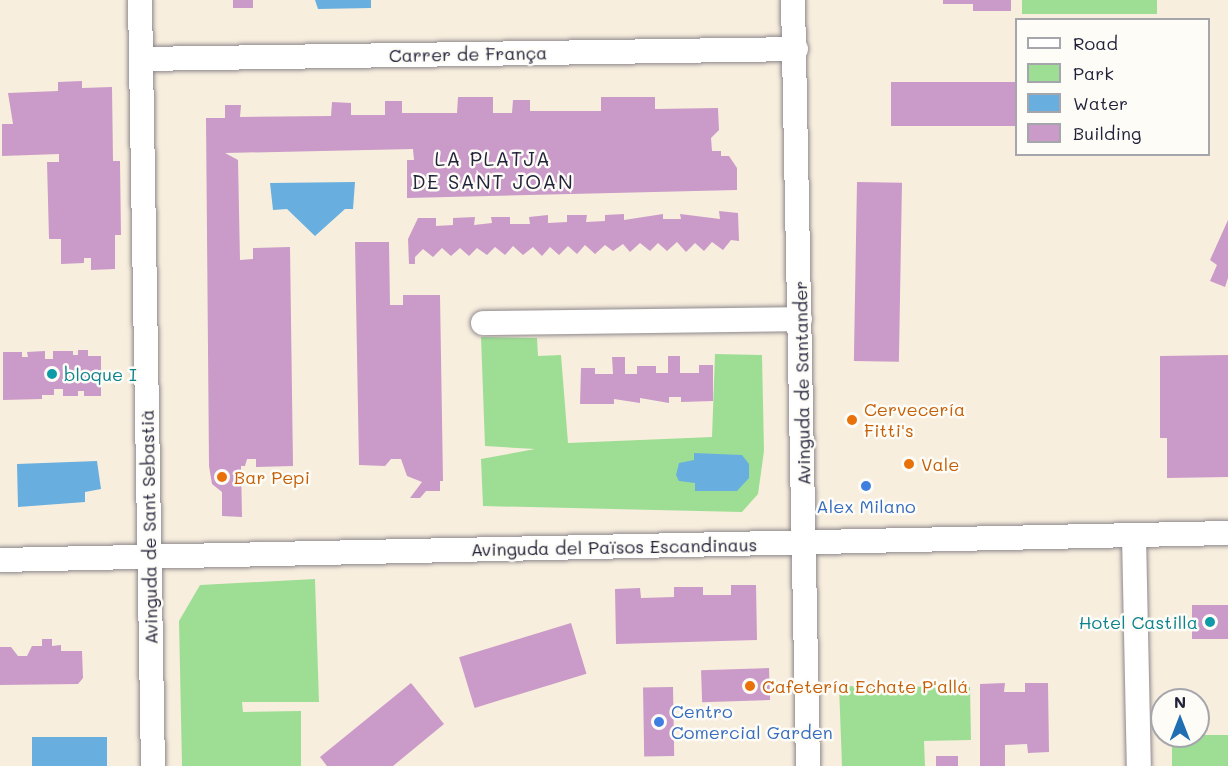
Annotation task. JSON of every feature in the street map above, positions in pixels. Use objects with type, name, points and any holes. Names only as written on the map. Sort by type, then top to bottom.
[{"type":"street","name":"Avinguda de Sant Sebastià","points":[[140,0],[153,766]]},
{"type":"street","name":"Avinguda de Santander","points":[[793,0],[796,48],[808,766]]},
{"type":"street","name":"Carrer de França","points":[[141,59],[796,48]]},
{"type":"street","points":[[483,323],[801,319]]},
{"type":"street","name":"Avinguda del Països Escandinaus","points":[[0,560],[1228,533]]},
{"type":"street","points":[[1134,536],[1139,766]]},
{"type":"green space","points":[[1022,0],[1157,0],[1157,14],[1022,14]]},
{"type":"green space","points":[[481,337],[537,338],[538,356],[561,355],[568,443],[712,437],[715,354],[762,355],[764,451],[758,494],[742,512],[483,506],[481,459],[535,449],[485,446]]},
{"type":"green space","points":[[315,579],[319,702],[242,702],[243,712],[301,711],[301,766],[182,766],[179,621],[200,585]]},
{"type":"green space","points":[[839,686],[970,687],[971,740],[924,741],[925,766],[842,766]]},
{"type":"green space","points":[[1210,735],[1228,735],[1228,766],[1172,766],[1172,748],[1210,748]]},
{"type":"water","points":[[315,0],[371,0],[371,8],[318,9]]},
{"type":"water","points":[[355,182],[353,209],[345,209],[315,236],[287,209],[273,210],[270,183]]},
{"type":"water","points":[[694,453],[742,455],[749,464],[749,478],[737,491],[695,491],[695,483],[679,481],[676,475],[679,463],[694,460]]},
{"type":"water","points":[[97,461],[101,489],[85,492],[85,502],[18,507],[17,464]]},
{"type":"water","points":[[32,737],[107,737],[107,766],[32,766]]},
{"type":"building","points":[[233,0],[253,0],[253,8],[233,8]]},
{"type":"building","points":[[943,0],[1011,0],[1011,11],[973,11],[973,4],[943,4]]},
{"type":"building","points":[[82,81],[82,88],[112,87],[113,161],[120,161],[121,235],[115,235],[115,269],[91,270],[91,258],[84,258],[84,263],[61,264],[61,239],[49,239],[47,162],[59,162],[59,154],[2,156],[2,124],[13,124],[8,93],[58,91],[58,82]]},
{"type":"building","points":[[891,82],[1015,82],[1015,126],[891,126]]},
{"type":"building","points":[[458,97],[493,97],[493,113],[512,113],[513,100],[530,100],[530,111],[601,111],[601,97],[655,97],[655,109],[718,108],[719,130],[711,138],[712,151],[721,151],[721,156],[729,156],[737,168],[737,190],[407,198],[407,160],[414,160],[413,149],[225,153],[238,160],[240,260],[253,259],[253,248],[290,247],[293,466],[256,467],[256,459],[247,459],[245,466],[241,466],[242,517],[222,516],[222,492],[212,484],[209,466],[206,118],[225,118],[225,105],[241,105],[240,117],[331,116],[332,102],[351,103],[351,115],[385,115],[385,101],[402,101],[402,113],[457,113]]},
{"type":"building","points":[[857,182],[902,183],[899,362],[854,361]]},
{"type":"building","points":[[719,211],[738,213],[739,241],[731,240],[723,250],[712,242],[704,251],[695,243],[686,252],[677,242],[667,251],[658,243],[650,251],[640,243],[630,252],[623,244],[613,251],[605,245],[595,254],[585,245],[577,254],[568,246],[559,255],[550,247],[542,256],[533,247],[523,255],[513,246],[505,255],[495,247],[487,255],[477,248],[469,256],[460,248],[451,256],[442,248],[433,257],[423,249],[415,257],[415,264],[409,264],[408,239],[418,218],[436,218],[436,226],[453,225],[453,218],[475,217],[474,225],[492,223],[491,217],[510,217],[510,224],[530,224],[529,217],[548,215],[548,223],[567,222],[567,215],[587,215],[586,222],[605,221],[605,215],[624,214],[624,220],[663,214],[663,219],[681,219],[680,214],[720,219]]},
{"type":"building","points":[[1228,220],[1228,278],[1225,287],[1210,281],[1217,265],[1210,260]]},
{"type":"building","points":[[355,242],[389,242],[390,305],[403,305],[403,295],[440,295],[443,481],[440,481],[440,491],[426,491],[420,498],[410,498],[422,482],[407,476],[401,459],[391,459],[385,466],[359,465]]},
{"type":"building","name":"bloque I","points":[[78,350],[88,350],[88,356],[101,356],[101,396],[84,396],[84,391],[78,391],[78,396],[63,396],[63,389],[54,389],[54,395],[42,395],[42,399],[3,400],[3,352],[22,352],[22,357],[28,357],[27,352],[45,351],[45,359],[53,359],[53,351],[73,351],[73,355],[78,355]]},
{"type":"building","points":[[1228,355],[1228,477],[1167,478],[1167,438],[1160,438],[1160,356]]},
{"type":"building","points":[[668,356],[680,356],[680,373],[699,373],[699,365],[713,365],[713,401],[681,402],[681,397],[669,397],[669,403],[640,398],[640,403],[614,399],[614,404],[580,404],[581,368],[595,368],[595,374],[613,374],[612,357],[625,357],[625,374],[637,374],[637,366],[656,366],[656,373],[668,373]]},
{"type":"building","points":[[731,585],[756,585],[757,640],[616,644],[615,589],[640,588],[641,598],[674,597],[674,587],[703,587],[703,595],[731,595]]},
{"type":"building","name":"Hotel Castilla","points":[[1192,605],[1228,605],[1228,639],[1192,639]]},
{"type":"building","points":[[571,623],[586,674],[475,708],[459,657]]},
{"type":"building","points":[[42,639],[52,639],[52,646],[61,645],[61,651],[82,651],[83,678],[78,684],[0,685],[0,647],[11,647],[18,656],[27,656],[32,646],[42,646]]},
{"type":"building","points":[[769,668],[770,700],[702,702],[701,670]]},
{"type":"building","points":[[411,683],[444,724],[393,766],[327,766],[320,757]]},
{"type":"building","points":[[1005,683],[1004,692],[1025,692],[1025,683],[1048,683],[1049,752],[1028,753],[1027,744],[1005,745],[1005,766],[980,766],[980,684]]},
{"type":"building","points":[[673,687],[674,756],[644,757],[643,688]]},
{"type":"building","points":[[936,756],[958,756],[958,766],[936,766]]},
{"type":"place","name":"bloque I","points":[[52,374]]},
{"type":"place","name":"Cervecería Fitti's","points":[[852,420]]},
{"type":"place","name":"Vale","points":[[909,464]]},
{"type":"place","name":"Bar Pepi","points":[[222,477]]},
{"type":"place","name":"Alex Milano","points":[[866,486]]},
{"type":"place","name":"Hotel Castilla","points":[[1210,622]]},
{"type":"place","name":"Cafetería Echate P'allá","points":[[750,686]]},
{"type":"place","name":"Centro Comercial Garden","points":[[659,722]]},
{"type":"district","name":"LA PLATJA DE SANT JOAN","points":[[493,170]]}]
